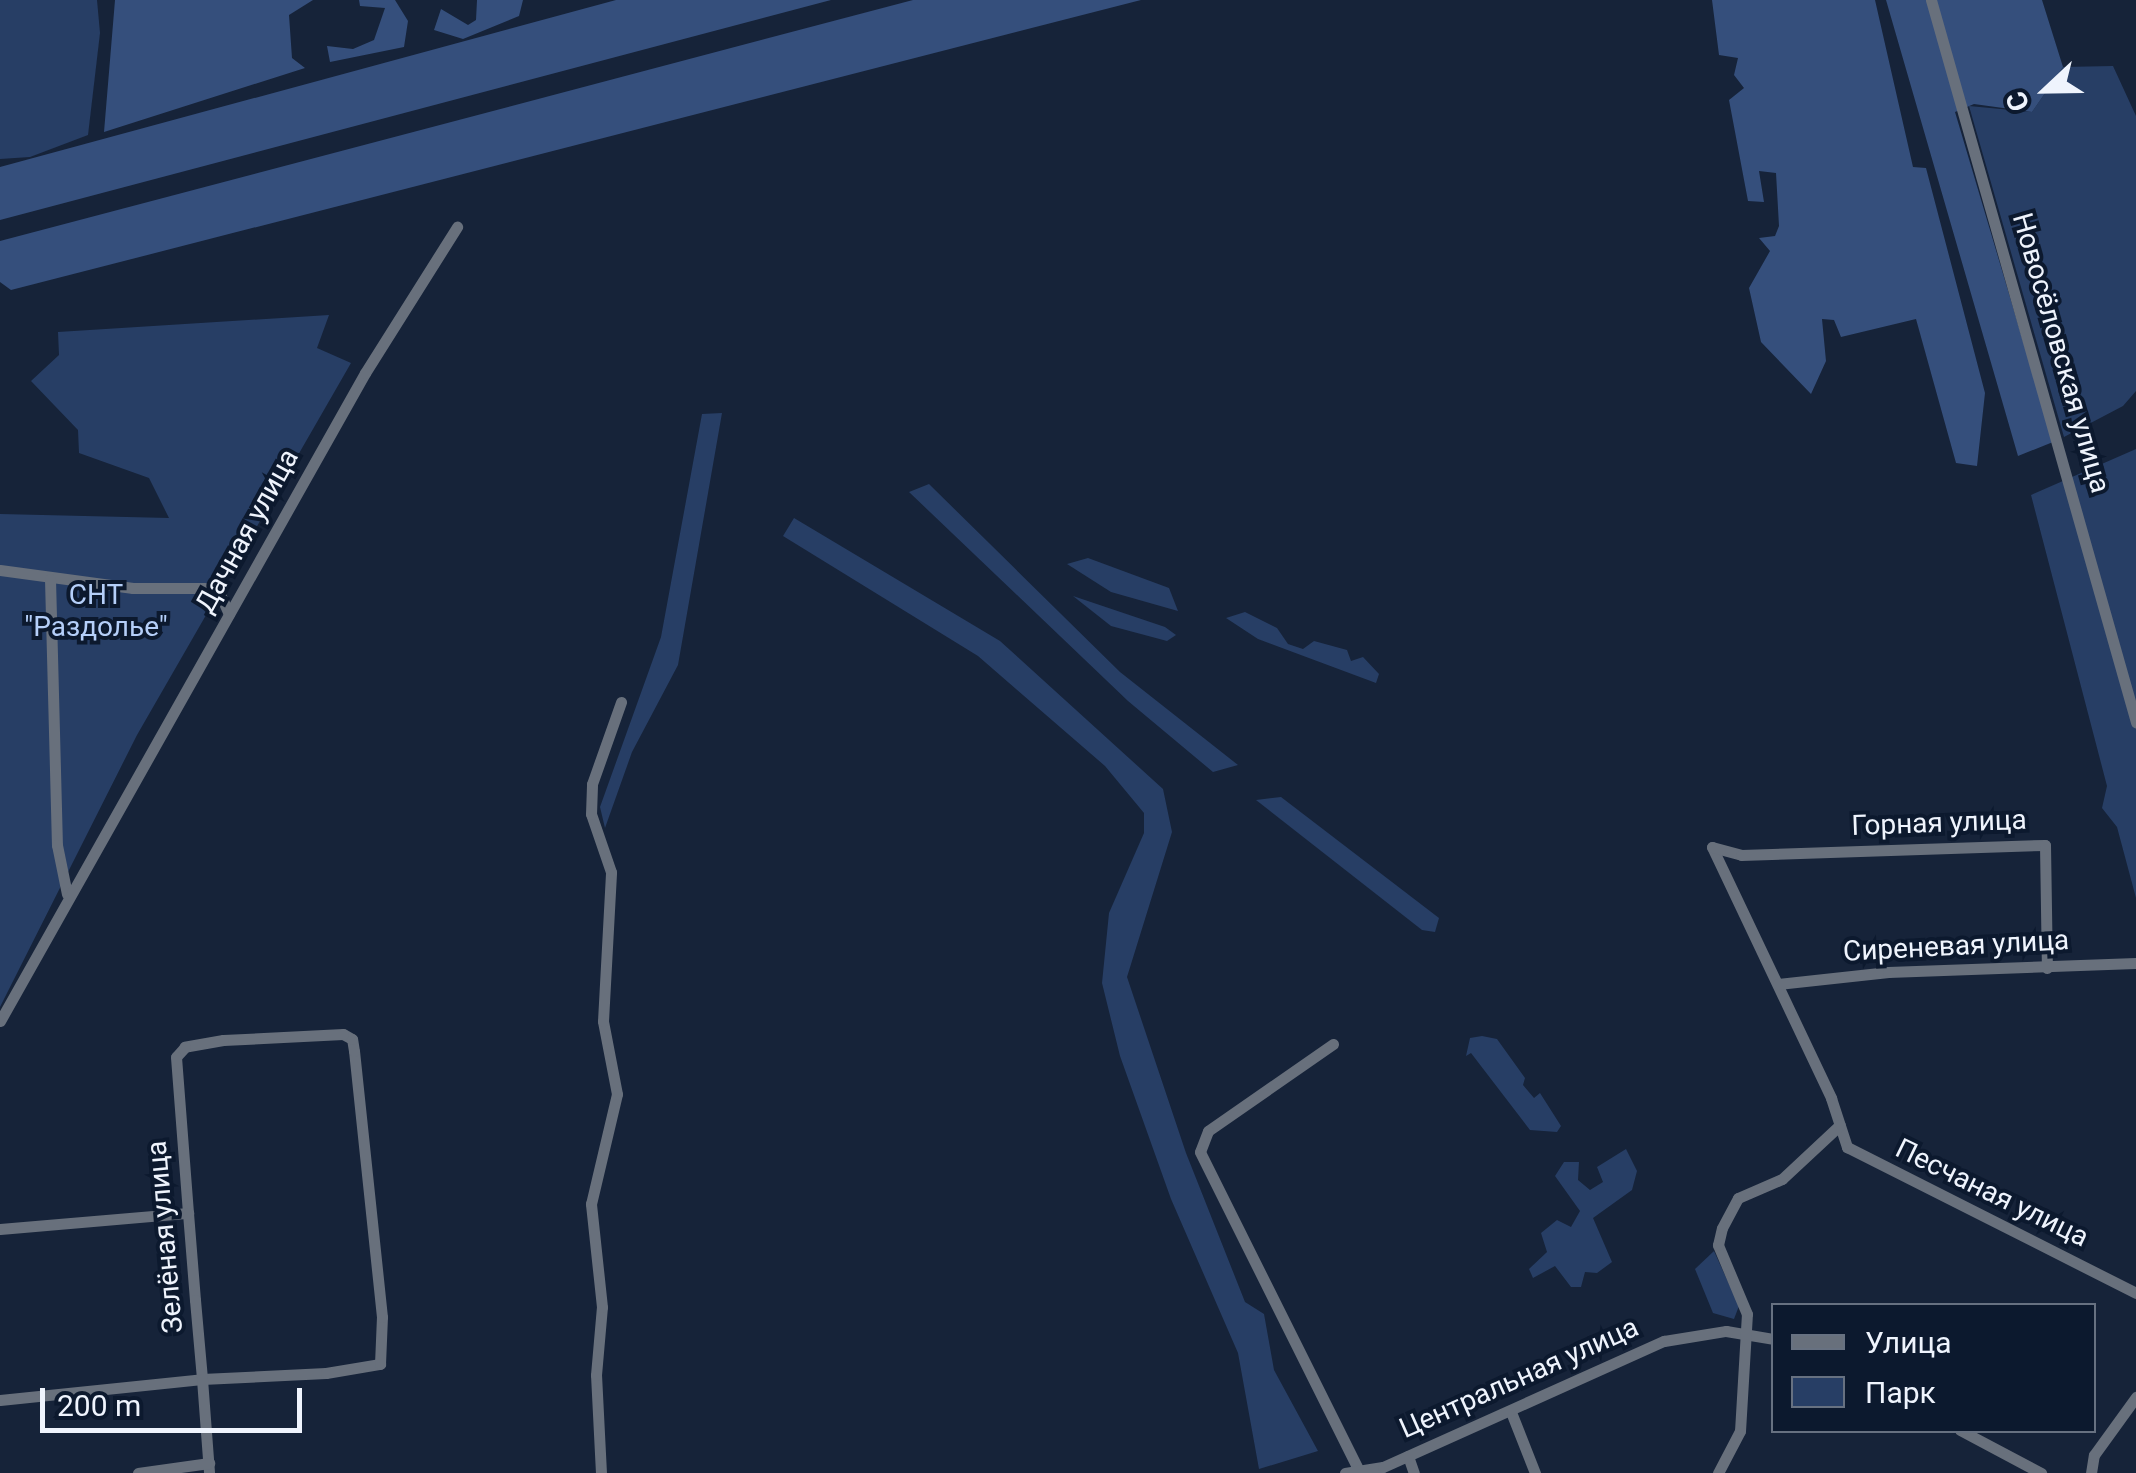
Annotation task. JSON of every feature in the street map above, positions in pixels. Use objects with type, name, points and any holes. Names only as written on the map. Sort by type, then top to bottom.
[{"type":"street","name":"Новосёловская улица","points":[[1931,0],[2052,407],[2136,722]]},
{"type":"street","name":"Дачная улица","points":[[0,1020],[67,894],[366,373],[457,228]]},
{"type":"street","points":[[0,570],[50,579],[204,588],[220,594],[229,614]]},
{"type":"street","points":[[50,579],[57,844],[67,894]]},
{"type":"street","points":[[600,1473],[602,1307],[591,1204],[618,1094],[603,1021],[612,872],[591,814],[592,784],[621,702]]},
{"type":"street","name":"Горная улица","points":[[1712,847],[1742,855],[2045,845],[2047,968]]},
{"type":"street","name":"Песчаная улица","points":[[1712,847],[1724,883],[1754,926],[1847,1147],[1903,1180],[1946,1193],[2136,1292]]},
{"type":"street","name":"Сиреневая улица","points":[[1778,984],[1888,972],[2136,962]]},
{"type":"street","name":"Зелёная улица","points":[[202,1379],[326,1372],[380,1364],[352,1039],[224,1040],[185,1046],[176,1057],[209,1468]]},
{"type":"street","points":[[1333,1044],[1208,1131],[1200,1152],[1352,1471]]},
{"type":"street","points":[[1718,1473],[1740,1432],[1744,1302],[1718,1245],[1738,1198],[1782,1180],[1840,1125]]},
{"type":"street","points":[[0,1230],[188,1213]]},
{"type":"street","name":"Центральная улица","points":[[1352,1471],[1408,1456],[1511,1412],[1592,1368],[1664,1341],[1744,1331],[1771,1338]]},
{"type":"street","points":[[0,1400],[202,1379]]},
{"type":"street","points":[[2092,1473],[2094,1455],[2136,1396]]},
{"type":"street","points":[[1511,1412],[1535,1473]]},
{"type":"street","points":[[1966,1433],[2041,1473]]},
{"type":"street","points":[[1408,1456],[1414,1473]]},
{"type":"street","points":[[138,1473],[209,1468]]},
{"type":"green space","points":[[0,0],[97,0],[100,33],[88,135],[30,157],[0,159]]},
{"type":"green space","points":[[2113,66],[2136,116],[2136,391],[2123,406],[2064,437],[1969,106],[2032,112],[2063,67]]},
{"type":"green space","name":"СНТ \"Раздолье\"","points":[[329,315],[317,348],[351,363],[137,735],[0,1007],[0,514],[169,518],[149,478],[79,453],[78,430],[31,381],[59,355],[58,332]]},
{"type":"green space","points":[[722,413],[678,665],[632,752],[605,828],[600,807],[661,637],[702,414]]},
{"type":"green space","points":[[2136,449],[2136,898],[2117,827],[2102,808],[2107,786],[2031,495]]},
{"type":"green space","points":[[929,484],[1120,672],[1238,765],[1213,772],[1128,701],[909,492]]},
{"type":"green space","points":[[794,518],[1000,641],[1163,789],[1172,832],[1127,977],[1186,1153],[1245,1302],[1264,1314],[1274,1370],[1318,1451],[1259,1469],[1238,1353],[1171,1199],[1120,1056],[1102,983],[1109,913],[1144,833],[1144,813],[1105,766],[978,656],[783,536]]},
{"type":"green space","points":[[1088,558],[1169,588],[1178,611],[1111,592],[1067,564]]},
{"type":"green space","points":[[1073,596],[1165,627],[1176,635],[1167,641],[1111,626]]},
{"type":"green space","points":[[1245,612],[1277,628],[1288,644],[1303,649],[1314,641],[1347,650],[1351,661],[1363,657],[1379,674],[1376,683],[1258,639],[1226,618]]},
{"type":"green space","points":[[1281,797],[1439,918],[1435,932],[1422,930],[1256,800]]},
{"type":"green space","points":[[1470,1038],[1497,1039],[1525,1078],[1523,1085],[1534,1098],[1540,1093],[1561,1126],[1557,1132],[1530,1130],[1471,1053],[1466,1056]]},
{"type":"green space","points":[[1626,1149],[1637,1171],[1632,1190],[1593,1218],[1612,1262],[1597,1273],[1585,1272],[1581,1287],[1571,1287],[1555,1266],[1533,1278],[1529,1269],[1547,1252],[1541,1233],[1557,1220],[1571,1227],[1580,1211],[1555,1176],[1564,1162],[1579,1162],[1578,1180],[1590,1190],[1603,1182],[1597,1167]]},
{"type":"green space","points":[[1714,1251],[1739,1306],[1734,1319],[1713,1313],[1695,1269]]},
{"type":"shaded area","points":[[115,0],[313,0],[289,15],[292,58],[305,68],[104,132]]},
{"type":"shaded area","points":[[359,0],[395,0],[408,21],[404,47],[330,62],[327,46],[353,49],[374,40],[385,8],[360,6]]},
{"type":"shaded area","points":[[477,0],[523,0],[519,16],[463,39],[434,30],[441,9],[468,25],[476,20]]},
{"type":"shaded area","points":[[616,0],[831,0],[0,220],[0,167]]},
{"type":"shaded area","points":[[913,0],[1141,0],[11,290],[0,282],[0,241]]},
{"type":"shaded area","points":[[1712,0],[1875,0],[1913,167],[1926,168],[1985,393],[1977,466],[1956,463],[1916,319],[1841,337],[1834,320],[1822,319],[1826,361],[1811,394],[1761,342],[1749,288],[1770,251],[1759,238],[1775,236],[1779,226],[1776,173],[1759,171],[1764,202],[1748,201],[1729,100],[1744,88],[1734,75],[1738,58],[1719,55]]},
{"type":"shaded area","points":[[1886,0],[2042,0],[2063,67],[2032,112],[1974,104],[1955,112],[2053,442],[2018,456]]}]
